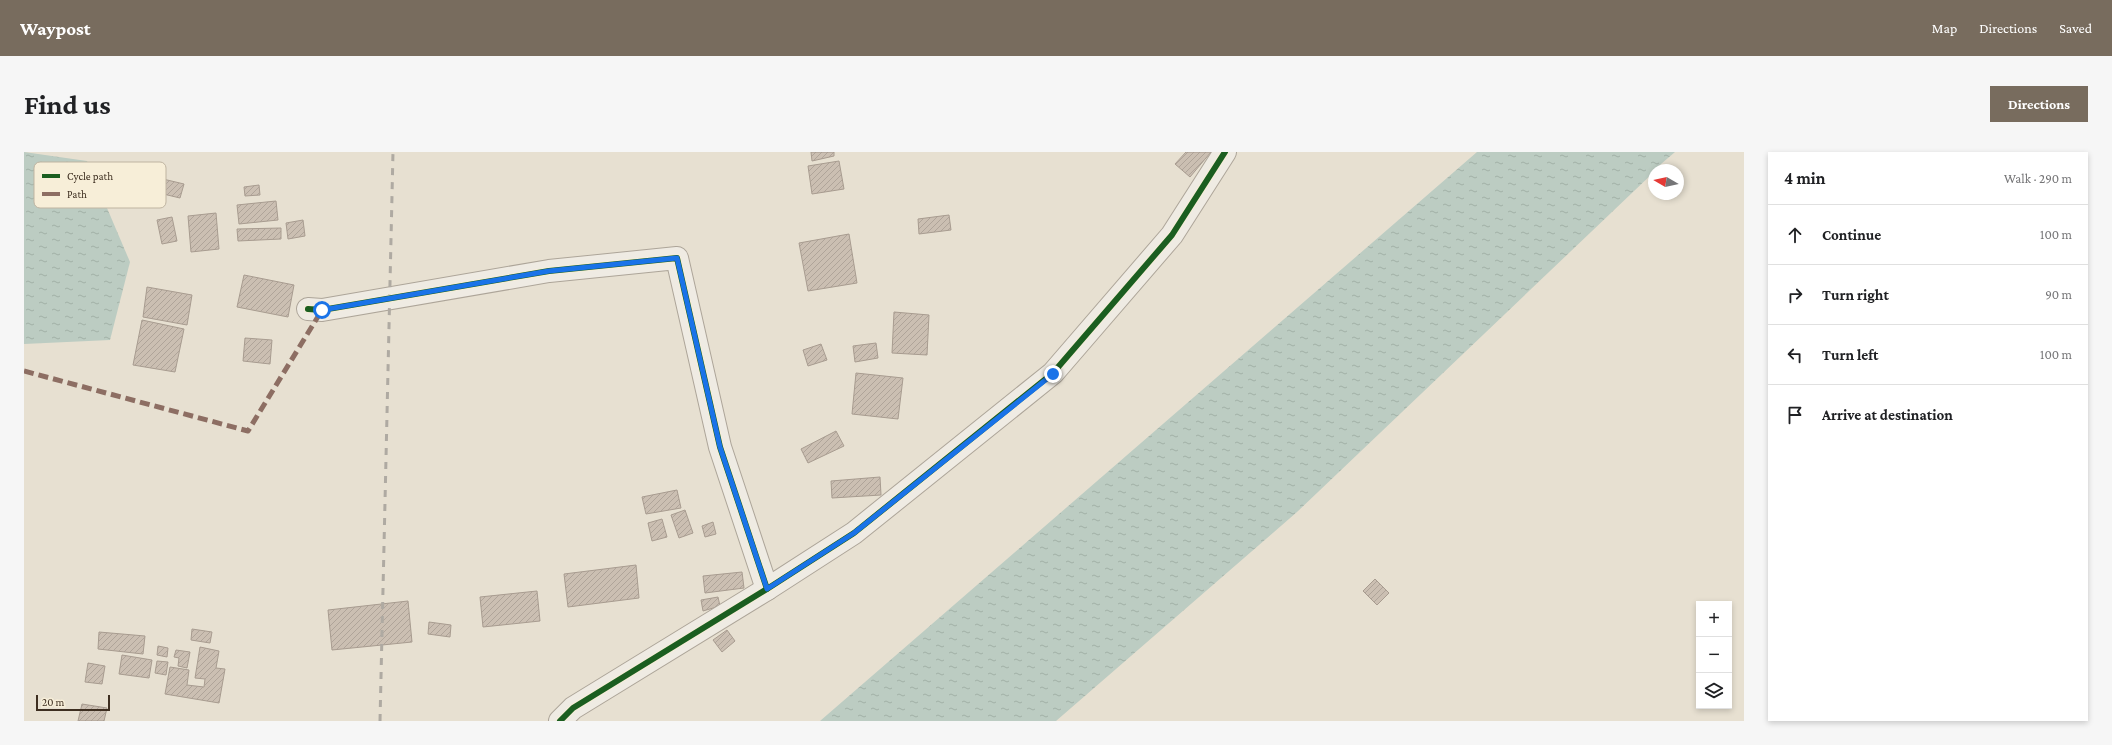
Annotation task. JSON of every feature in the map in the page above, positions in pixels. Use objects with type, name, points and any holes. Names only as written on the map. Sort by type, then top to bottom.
[{"type":"street","points":[[560,721],[573,708],[767,589],[854,533],[1053,374],[1172,235],[1225,152]]},
{"type":"street","points":[[308,309],[322,310],[549,271],[677,258],[720,447],[767,589]]},
{"type":"water","points":[[24,152],[87,161],[34,162],[34,208],[107,208],[130,262],[110,340],[24,344]]},
{"type":"water","points":[[1477,152],[1675,152],[1661,164],[1648,164],[1648,178],[1297,512],[1056,721],[820,721]]},
{"type":"building","points":[[811,152],[834,152],[834,156],[812,161]]},
{"type":"building","points":[[1186,152],[1211,152],[1190,177],[1175,164]]},
{"type":"building","points":[[839,161],[844,189],[812,194],[808,166]]},
{"type":"building","points":[[166,180],[184,184],[180,198],[166,195]]},
{"type":"building","points":[[259,185],[260,195],[245,196],[244,187]]},
{"type":"building","points":[[276,201],[278,220],[239,224],[237,205]]},
{"type":"building","points":[[216,213],[219,249],[191,252],[188,216]]},
{"type":"building","points":[[949,215],[951,230],[919,234],[918,219]]},
{"type":"building","points":[[172,217],[177,241],[162,244],[157,220]]},
{"type":"building","points":[[303,220],[305,236],[288,239],[286,223]]},
{"type":"building","points":[[281,228],[281,239],[238,241],[237,229]]},
{"type":"building","points":[[849,234],[857,283],[808,291],[799,243]]},
{"type":"building","points":[[244,275],[294,285],[288,317],[237,307]]},
{"type":"building","points":[[147,287],[192,295],[187,325],[143,317]]},
{"type":"building","points":[[894,312],[929,315],[927,355],[892,353]]},
{"type":"building","points":[[142,320],[184,329],[175,372],[133,365]]},
{"type":"building","points":[[245,338],[272,340],[270,364],[243,361]]},
{"type":"building","points":[[876,343],[878,358],[855,362],[853,346]]},
{"type":"building","points":[[821,344],[827,360],[808,366],[803,350]]},
{"type":"building","points":[[856,373],[903,378],[898,419],[852,414]]},
{"type":"building","points":[[836,431],[844,446],[808,463],[801,449]]},
{"type":"building","points":[[880,477],[881,495],[832,498],[831,481]]},
{"type":"building","points":[[677,490],[681,508],[646,514],[642,497]]},
{"type":"building","points":[[685,510],[693,533],[679,538],[671,515]]},
{"type":"building","points":[[662,519],[667,537],[652,541],[648,523]]},
{"type":"building","points":[[713,522],[716,534],[705,537],[702,526]]},
{"type":"building","points":[[636,565],[639,598],[568,607],[564,574]]},
{"type":"building","points":[[742,572],[744,588],[705,593],[703,576]]},
{"type":"building","points":[[1375,579],[1389,593],[1377,605],[1363,591]]},
{"type":"building","points":[[537,591],[540,621],[483,627],[480,597]]},
{"type":"building","points":[[718,597],[720,606],[703,611],[701,600]]},
{"type":"building","points":[[408,601],[412,642],[332,650],[328,610]]},
{"type":"building","points":[[429,622],[451,625],[450,637],[428,634]]},
{"type":"building","points":[[192,629],[212,632],[210,643],[191,640]]},
{"type":"building","points":[[727,630],[735,641],[722,652],[713,640]]},
{"type":"building","points":[[99,632],[145,636],[143,654],[98,649]]},
{"type":"building","points":[[158,646],[168,648],[167,657],[157,655]]},
{"type":"building","points":[[200,647],[219,651],[216,668],[225,669],[219,703],[165,694],[170,667],[189,670],[187,685],[204,687],[205,679],[195,678]]},
{"type":"building","points":[[176,650],[190,652],[187,668],[178,666],[179,658],[174,657]]},
{"type":"building","points":[[122,655],[152,660],[149,678],[119,674]]},
{"type":"building","points":[[157,661],[168,662],[166,675],[155,673]]},
{"type":"building","points":[[88,663],[105,666],[102,684],[85,682]]},
{"type":"building","points":[[82,704],[107,708],[104,721],[78,721]]},
{"type":"railway","points":[[380,721],[393,152]]},
{"type":"marked path","points":[[24,371],[248,431],[322,310]]},
{"type":"cycle path","points":[[560,721],[573,708],[767,589],[854,533],[1053,373],[1172,235],[1225,152]]},
{"type":"cycle path","points":[[308,309],[322,310],[549,271],[677,258],[720,447],[767,589]]},
{"type":"route","points":[[322,310],[549,271],[677,258],[720,447],[767,589],[854,533],[1053,374]]}]
